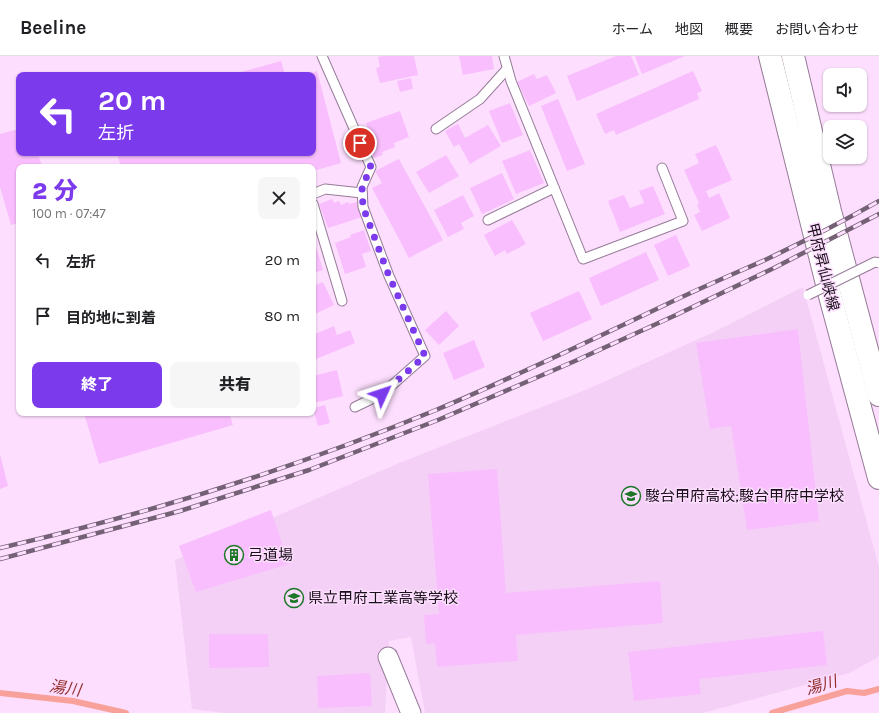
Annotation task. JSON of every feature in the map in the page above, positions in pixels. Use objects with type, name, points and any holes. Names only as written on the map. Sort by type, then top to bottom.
[{"type":"main road","name":"甲府昇仙峡線","points":[[770,56],[830,296],[879,478]]},
{"type":"main road","name":"甲府昇仙峡線","points":[[793,56],[830,211],[879,395]]},
{"type":"street","points":[[388,657],[411,713]]},
{"type":"lane","points":[[322,56],[371,167],[362,187],[363,207],[389,276],[425,356],[382,394],[355,407]]},
{"type":"lane","points":[[504,56],[511,81],[583,259],[682,221],[662,168]]},
{"type":"lane","points":[[436,129],[480,99],[508,69]]},
{"type":"lane","points":[[316,192],[325,188],[362,192]]},
{"type":"lane","points":[[488,220],[554,188]]},
{"type":"lane","points":[[316,214],[342,301]]},
{"type":"lane","points":[[808,296],[875,262],[879,263]]},
{"type":"shaded area","name":"駿台甲府高校;駿台甲府中学校","points":[[803,287],[879,567],[879,654],[877,658],[849,673],[703,713],[425,713],[411,637],[389,641],[385,713],[226,713],[192,709],[175,560],[399,463],[588,389],[716,331]]},
{"type":"building","points":[[414,56],[418,75],[380,83],[376,68],[380,67],[378,57]]},
{"type":"building","points":[[459,56],[492,56],[494,69],[463,75]]},
{"type":"building","points":[[616,56],[631,56],[639,75],[577,101],[567,76]]},
{"type":"building","points":[[635,56],[685,56],[642,74]]},
{"type":"building","points":[[281,61],[284,72],[241,72]]},
{"type":"building","points":[[317,71],[341,163],[316,170],[316,164],[120,164],[118,156],[316,156],[316,72],[314,72]]},
{"type":"building","points":[[693,71],[702,91],[697,93],[699,99],[616,135],[614,130],[605,134],[596,114]]},
{"type":"building","points":[[534,74],[537,79],[547,75],[556,93],[529,106],[517,82]]},
{"type":"building","points":[[411,78],[413,89],[400,92],[397,81]]},
{"type":"building","points":[[558,99],[585,164],[567,171],[541,106]]},
{"type":"building","points":[[510,103],[523,135],[502,143],[489,111]]},
{"type":"building","points":[[400,111],[409,137],[394,143],[395,147],[382,152],[383,155],[374,158],[370,147],[374,145],[366,123]]},
{"type":"building","points":[[458,124],[465,138],[488,125],[501,146],[470,164],[459,144],[454,147],[445,131]]},
{"type":"building","points":[[16,130],[16,156],[39,156],[41,164],[16,164],[16,224],[11,225],[0,187],[0,134]]},
{"type":"building","points":[[716,145],[732,180],[706,191],[709,198],[719,193],[730,218],[702,231],[694,215],[700,212],[697,205],[699,203],[684,170],[699,163],[695,154]]},
{"type":"building","points":[[530,150],[544,183],[516,194],[502,161]]},
{"type":"building","points":[[446,155],[459,176],[429,193],[416,172]]},
{"type":"building","points":[[399,159],[443,240],[409,258],[372,188],[382,183],[375,171]]},
{"type":"building","points":[[502,173],[514,199],[482,214],[470,188]]},
{"type":"building","points":[[653,186],[665,214],[620,232],[608,201],[624,195],[630,208],[644,203],[639,191]]},
{"type":"building","points":[[463,195],[474,216],[461,223],[464,229],[448,237],[434,210]]},
{"type":"building","points":[[332,199],[334,203],[339,201],[341,205],[348,202],[349,204],[357,202],[362,217],[328,228],[319,204]]},
{"type":"building","points":[[512,220],[526,244],[507,254],[505,250],[495,256],[484,235]]},
{"type":"building","points":[[364,230],[371,251],[362,254],[366,267],[345,274],[335,243]]},
{"type":"building","points":[[676,235],[690,266],[668,276],[654,245]]},
{"type":"building","points":[[316,246],[323,270],[316,272]]},
{"type":"building","points":[[646,252],[659,280],[601,306],[589,278]]},
{"type":"building","points":[[323,282],[334,305],[316,314],[316,285]]},
{"type":"building","points":[[579,291],[592,319],[543,341],[530,313]]},
{"type":"building","points":[[446,311],[459,326],[439,345],[425,330]]},
{"type":"building","points":[[334,326],[337,335],[350,330],[355,343],[316,359],[316,334]]},
{"type":"building","points":[[798,329],[819,521],[747,530],[731,426],[710,429],[696,343]]},
{"type":"building","points":[[474,340],[485,367],[454,380],[443,353]]},
{"type":"building","points":[[337,370],[343,396],[316,403],[316,375]]},
{"type":"building","points":[[325,405],[330,423],[318,426],[315,416],[316,407]]},
{"type":"building","points":[[85,416],[230,416],[233,425],[99,464]]},
{"type":"building","points":[[0,454],[8,486],[0,489]]},
{"type":"building","points":[[497,469],[506,593],[660,581],[663,623],[516,635],[518,661],[437,667],[435,643],[426,644],[424,615],[439,614],[428,474]]},
{"type":"building","name":"弓道場","points":[[271,510],[289,564],[196,592],[179,546]]},
{"type":"building","points":[[823,631],[827,665],[699,679],[701,694],[634,701],[628,652]]},
{"type":"building","points":[[209,634],[268,634],[269,667],[209,668]]},
{"type":"building","points":[[370,673],[372,706],[318,708],[317,676]]},
{"type":"waterway","name":"湯川","points":[[772,713],[847,691],[864,693],[879,689]]},
{"type":"waterway","name":"湯川","points":[[0,693],[73,701],[126,713]]},
{"type":"railway","points":[[0,548],[55,535],[166,505],[275,470],[383,431],[494,385],[690,293],[765,260],[851,217],[879,201]]},
{"type":"railway","points":[[0,559],[180,511],[309,470],[438,420],[575,361],[676,315],[774,268],[879,214]]},
{"type":"place","name":"駿台甲府高校;駿台甲府中学校","points":[[631,496]]},
{"type":"place","name":"弓道場","points":[[234,555]]},
{"type":"place","name":"県立甲府工業高等学校","points":[[294,598]]},
{"type":"route","points":[[360,143],[371,167],[362,187],[363,207],[389,276],[425,356],[382,394]]}]
